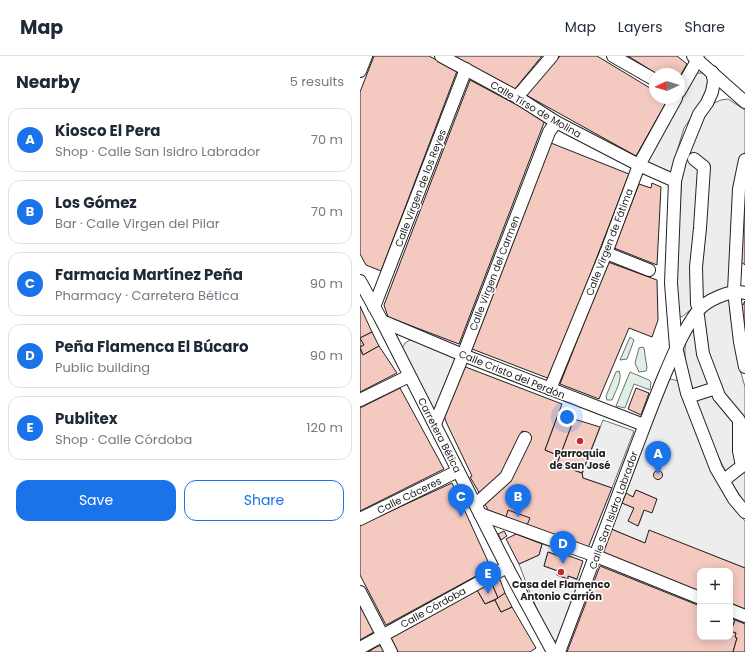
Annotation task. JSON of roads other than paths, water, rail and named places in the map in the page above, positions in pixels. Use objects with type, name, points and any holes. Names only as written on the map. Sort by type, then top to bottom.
[{"type":"street","points":[[360,72],[366,56]]},
{"type":"street","name":"Calle Tirso de Molina","points":[[441,56],[517,97],[556,122],[639,165],[675,181]]},
{"type":"street","points":[[517,97],[552,56]]},
{"type":"street","points":[[613,56],[649,77]]},
{"type":"street","points":[[685,80],[696,58],[745,102]]},
{"type":"street","name":"Calle Virgen de los Reyes","points":[[374,307],[466,70]]},
{"type":"street","points":[[712,72],[714,81],[712,92],[697,121],[680,161],[675,181],[671,283],[676,347],[687,393],[716,468],[734,499],[745,512]]},
{"type":"street","points":[[707,103],[718,95],[732,90]]},
{"type":"street","name":"Calle Virgen de Fátima","points":[[550,389],[606,252],[639,165],[673,104]]},
{"type":"street","name":"Calle Virgen del Carmen","points":[[435,424],[549,132],[556,122]]},
{"type":"street","points":[[694,159],[704,167],[696,267],[698,310],[703,354],[719,396],[739,420],[739,451],[743,469],[728,477]]},
{"type":"street","points":[[745,160],[739,189],[742,291],[740,342],[745,368]]},
{"type":"street","points":[[606,252],[649,270]]},
{"type":"street","name":"Carretera Bética","points":[[360,282],[382,321],[507,567],[553,652]]},
{"type":"street","points":[[674,322],[687,318],[718,297],[742,291]]},
{"type":"street","name":"Calle San Isidro Labrador","points":[[559,652],[662,380],[676,347],[698,310]]},
{"type":"street","name":"Calle Cristo del Perdón","points":[[382,321],[463,355],[644,425]]},
{"type":"street","points":[[394,346],[408,332]]},
{"type":"street","points":[[360,400],[409,376]]},
{"type":"street","points":[[662,380],[669,376],[674,376],[684,381]]},
{"type":"street","points":[[694,395],[716,388]]},
{"type":"street","points":[[525,438],[506,477],[478,509],[697,597]]},
{"type":"street","name":"Calle Cáceres","points":[[360,519],[458,470]]},
{"type":"street","name":"Calle Córdoba","points":[[360,648],[507,567]]},
{"type":"street","points":[[360,592],[391,652]]},
{"type":"street","points":[[733,611],[745,616]]},
{"type":"place","name":"Parroquia de San José","points":[[580,441]]},
{"type":"place","name":"Kiosco El Pera","points":[[658,474]]},
{"type":"place","name":"Farmacia Martínez Peña","points":[[461,517]]},
{"type":"place","name":"Los Gómez","points":[[518,517]]},
{"type":"place","name":"Peña Flamenca El Búcaro","points":[[563,564]]},
{"type":"place","name":"Casa del Flamenco Antonio Carrión","points":[[561,572]]},
{"type":"place","name":"Publitex","points":[[488,594]]}]
